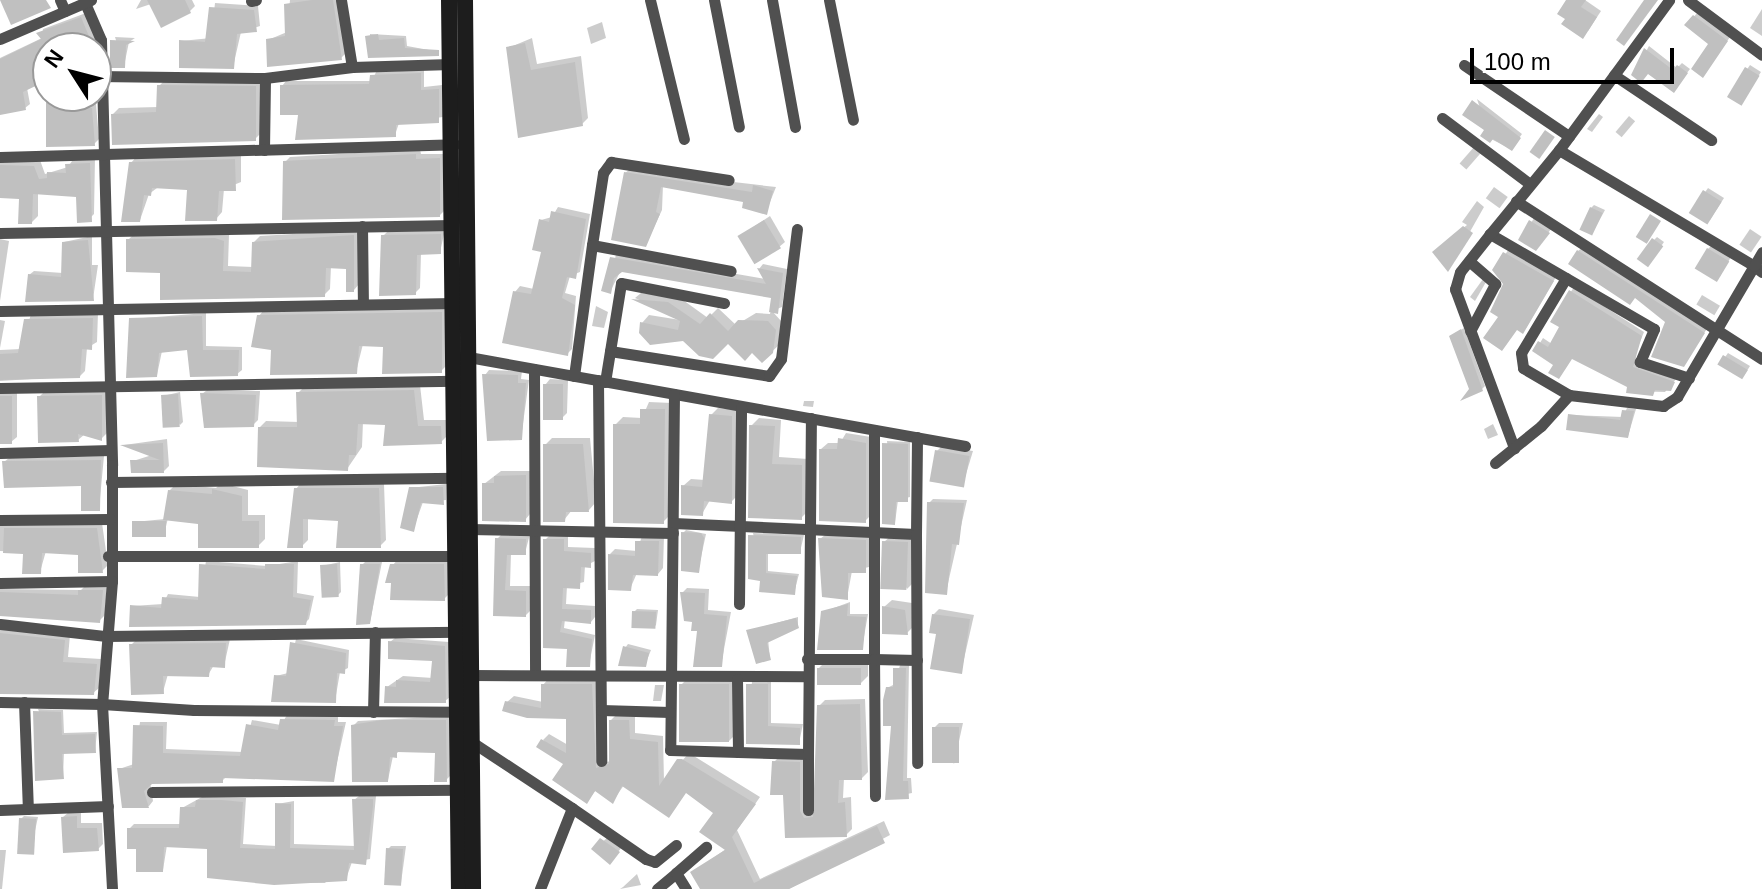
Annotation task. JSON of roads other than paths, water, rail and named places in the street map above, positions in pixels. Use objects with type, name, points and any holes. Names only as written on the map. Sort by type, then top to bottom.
[{"type":"main road","points":[[449,0],[451,64],[459,144],[461,356],[469,529],[473,889]]},
{"type":"main road","points":[[459,889],[455,381],[461,356],[454,303],[453,225],[465,0]]},
{"type":"street","points":[[341,0],[352,67]]},
{"type":"street","points":[[650,0],[684,139]]},
{"type":"street","points":[[714,0],[739,127]]},
{"type":"street","points":[[772,0],[795,127]]},
{"type":"street","points":[[829,0],[853,120]]},
{"type":"street","points":[[1514,448],[1455,289],[1469,261],[1559,150],[1669,0]]},
{"type":"street","points":[[1688,0],[1762,55]]},
{"type":"street","points":[[0,39],[62,6],[88,1],[98,32]]},
{"type":"street","points":[[112,76],[265,78],[352,67],[451,64]]},
{"type":"street","points":[[1464,65],[1569,136]]},
{"type":"street","points":[[1614,75],[1711,140]]},
{"type":"street","points":[[264,150],[265,78]]},
{"type":"street","points":[[100,112],[111,450],[108,556],[112,581],[102,704],[112,889]]},
{"type":"street","points":[[1442,118],[1530,184]]},
{"type":"street","points":[[0,157],[102,151],[459,144]]},
{"type":"street","points":[[1559,150],[1758,269]]},
{"type":"street","points":[[574,376],[603,173],[611,162],[729,180]]},
{"type":"street","points":[[1516,201],[1762,359]]},
{"type":"street","points":[[0,233],[453,225]]},
{"type":"street","points":[[362,226],[363,304]]},
{"type":"street","points":[[610,351],[769,376],[781,359],[797,229]]},
{"type":"street","points":[[1490,234],[1654,329],[1640,362],[1689,378]]},
{"type":"street","points":[[592,245],[731,271]]},
{"type":"street","points":[[1566,278],[1520,362],[1532,375],[1569,395],[1663,406],[1677,397],[1716,330],[1758,269],[1762,252]]},
{"type":"street","points":[[1469,261],[1495,284],[1470,331]]},
{"type":"street","points":[[601,761],[599,531],[602,381],[621,283],[724,303]]},
{"type":"street","points":[[0,311],[454,303]]},
{"type":"street","points":[[461,356],[965,446]]},
{"type":"street","points":[[534,369],[535,675]]},
{"type":"street","points":[[0,388],[455,381]]},
{"type":"street","points":[[674,394],[670,750],[808,754]]},
{"type":"street","points":[[1495,463],[1569,395]]},
{"type":"street","points":[[739,604],[741,407]]},
{"type":"street","points":[[808,810],[807,530],[811,418]]},
{"type":"street","points":[[874,430],[875,796]]},
{"type":"street","points":[[917,437],[917,763]]},
{"type":"street","points":[[0,453],[111,450]]},
{"type":"street","points":[[111,482],[457,478]]},
{"type":"street","points":[[0,520],[110,519]]},
{"type":"street","points":[[469,529],[599,531],[738,527],[916,534]]},
{"type":"street","points":[[108,556],[458,556]]},
{"type":"street","points":[[0,583],[112,581]]},
{"type":"street","points":[[0,624],[106,636],[458,632]]},
{"type":"street","points":[[373,712],[375,632]]},
{"type":"street","points":[[807,659],[917,660]]},
{"type":"street","points":[[471,675],[671,675],[737,679],[807,676]]},
{"type":"street","points":[[737,679],[738,752]]},
{"type":"street","points":[[0,702],[459,712]]},
{"type":"street","points":[[24,702],[28,809]]},
{"type":"street","points":[[601,710],[670,712]]},
{"type":"street","points":[[472,742],[646,859],[655,862],[676,845]]},
{"type":"street","points":[[152,792],[459,790]]},
{"type":"street","points":[[0,810],[108,806]]},
{"type":"street","points":[[540,889],[572,808]]},
{"type":"street","points":[[657,889],[706,847]]},
{"type":"street","points":[[676,873],[686,889]]},
{"type":"street","points":[[452,889],[459,889]]}]
